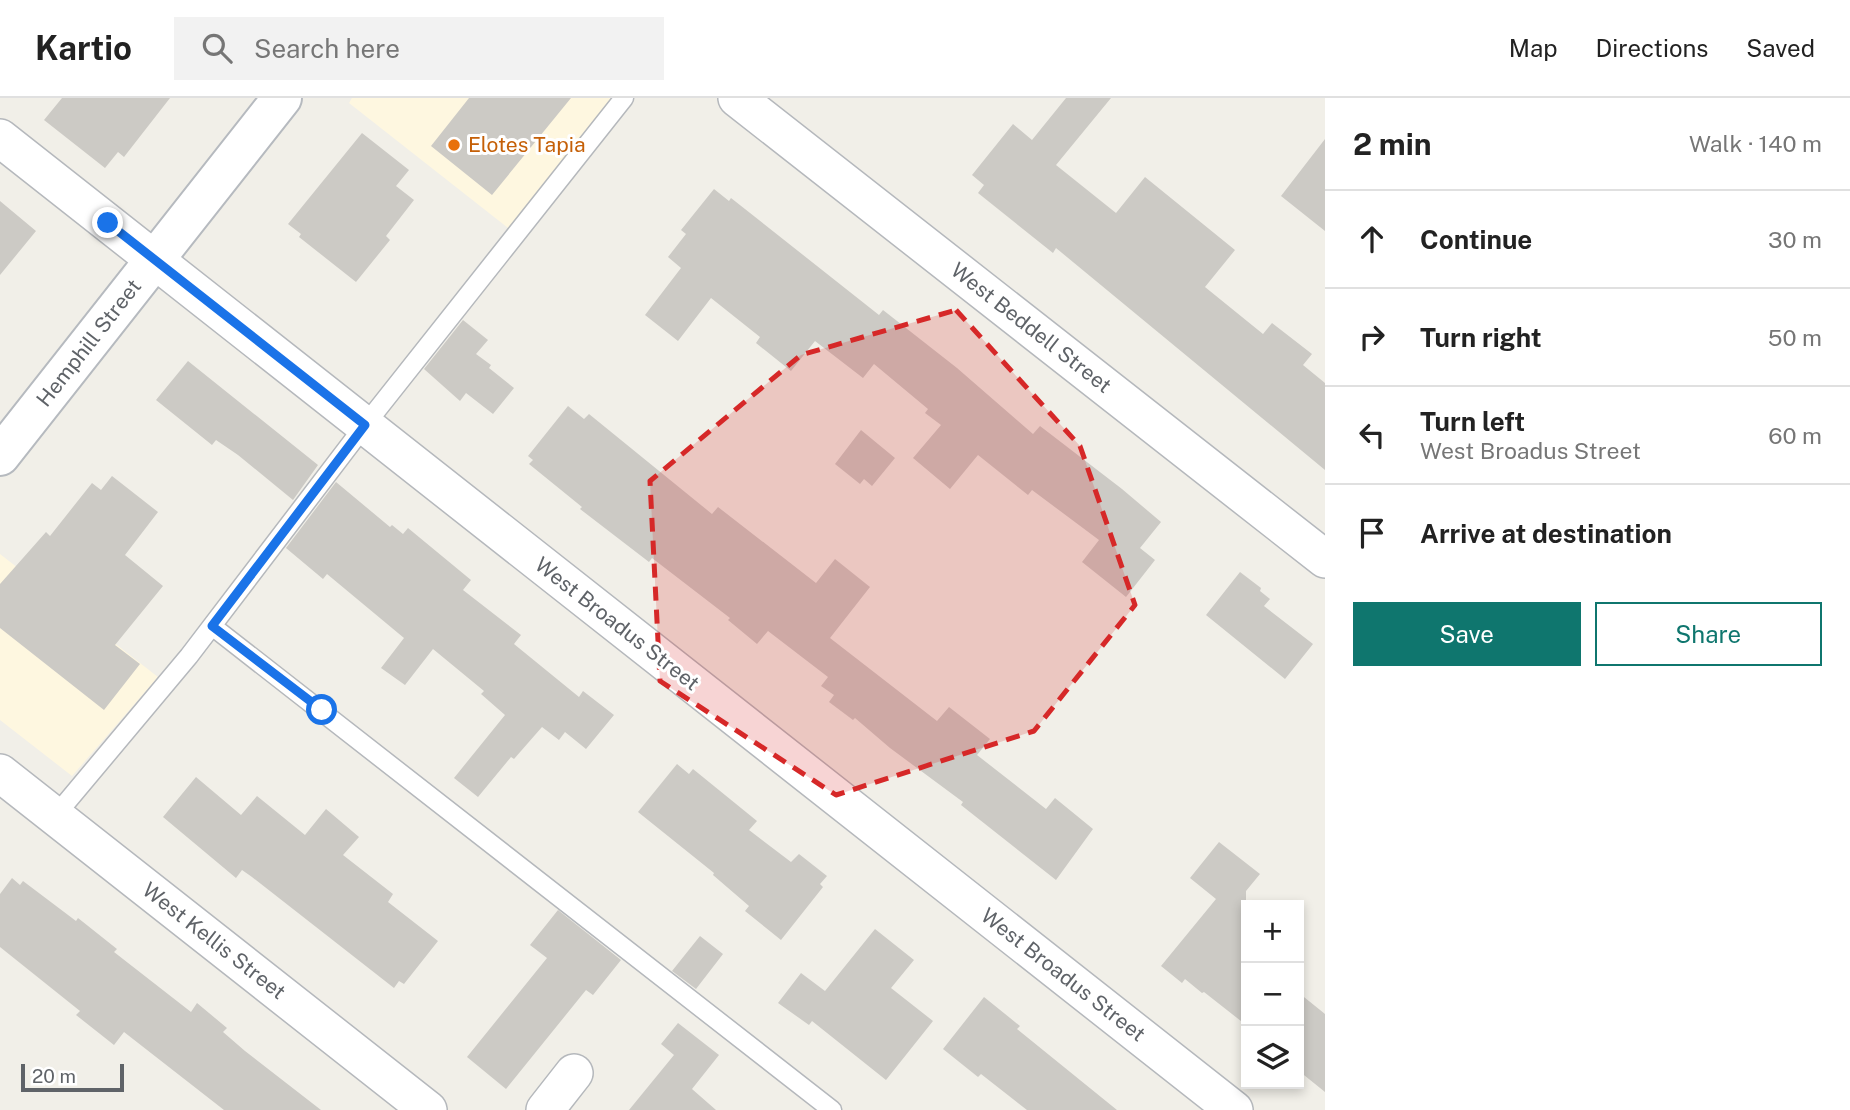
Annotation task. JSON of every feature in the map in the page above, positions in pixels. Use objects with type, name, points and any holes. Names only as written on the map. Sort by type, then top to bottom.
[{"type":"main road","name":"Hemphill Street","points":[[0,456],[282,98]]},
{"type":"street","name":"West Beddell Street","points":[[737,98],[1325,559]]},
{"type":"street","name":"West Broadus Street","points":[[0,138],[1234,1110]]},
{"type":"street","name":"West Kellis Street","points":[[0,773],[428,1110]]},
{"type":"street","points":[[545,1110],[574,1073]]},
{"type":"lane","points":[[55,816],[212,626],[365,425],[624,98]]},
{"type":"lane","points":[[212,626],[832,1110]]},
{"type":"highlighted area","points":[[956,310],[1080,446],[1135,605],[1034,731],[836,795],[660,681],[650,481],[801,355]]},
{"type":"shaded area","points":[[352,98],[617,98],[512,231],[349,103]]},
{"type":"shaded area","points":[[0,554],[158,677],[72,776],[0,720]]},
{"type":"building","points":[[62,98],[170,98],[124,157],[118,152],[105,168],[44,120]]},
{"type":"building","points":[[469,98],[571,98],[492,195],[431,146]]},
{"type":"building","points":[[1066,98],[1111,98],[1056,165],[1116,213],[1145,177],[1235,250],[1205,287],[1263,334],[1272,323],[1312,354],[1303,365],[1325,383],[1325,470],[1056,248],[1053,253],[978,193],[984,185],[972,175],[1013,124],[1032,140]]},
{"type":"building","points":[[362,133],[409,170],[396,186],[414,200],[386,236],[390,240],[356,282],[299,237],[301,234],[288,224]]},
{"type":"building","points":[[1325,139],[1325,231],[1281,196]]},
{"type":"building","points":[[714,189],[729,201],[731,198],[879,315],[883,310],[957,368],[1033,434],[1040,426],[1161,522],[1140,548],[1155,560],[1126,597],[1082,562],[1099,540],[1032,490],[1028,495],[978,455],[950,489],[913,458],[941,425],[925,413],[928,409],[874,364],[863,378],[815,341],[791,371],[756,343],[760,337],[711,298],[678,341],[645,315],[681,268],[668,257],[686,234],[681,230]]},
{"type":"building","points":[[0,201],[36,231],[0,275]]},
{"type":"building","points":[[463,320],[488,340],[476,354],[514,388],[493,414],[466,393],[460,401],[424,369]]},
{"type":"building","points":[[188,361],[318,465],[293,500],[238,455],[216,440],[212,445],[156,400]]},
{"type":"building","points":[[568,406],[584,419],[589,414],[712,514],[718,507],[816,583],[835,559],[870,587],[830,638],[937,721],[949,707],[990,739],[977,755],[1046,809],[1055,798],[1093,829],[1056,880],[961,805],[963,802],[890,748],[855,718],[853,720],[829,702],[834,695],[821,686],[828,677],[768,631],[757,644],[728,620],[730,618],[652,558],[649,562],[580,509],[582,507],[529,464],[533,460],[528,456]]},
{"type":"building","points":[[861,430],[895,458],[872,486],[864,479],[860,484],[835,464]]},
{"type":"building","points":[[112,476],[158,512],[125,555],[163,586],[115,645],[140,664],[104,710],[0,628],[0,584],[46,532],[50,536],[92,483],[101,490]]},
{"type":"building","points":[[336,482],[390,527],[392,525],[403,534],[408,528],[471,580],[463,590],[521,635],[514,644],[579,697],[583,691],[614,715],[586,749],[565,732],[559,740],[542,727],[514,759],[511,757],[478,797],[454,778],[505,715],[481,694],[484,691],[433,649],[405,685],[381,668],[404,638],[327,574],[323,579],[286,548]]},
{"type":"building","points":[[1240,572],[1261,588],[1260,591],[1270,599],[1264,606],[1313,644],[1285,679],[1206,615]]},
{"type":"building","points":[[677,764],[689,774],[693,769],[757,821],[749,830],[791,862],[799,854],[827,876],[820,884],[823,887],[781,940],[745,911],[749,906],[713,875],[714,873],[638,812]]},
{"type":"building","points":[[196,777],[241,815],[257,796],[305,835],[326,809],[359,837],[343,855],[393,894],[388,902],[438,941],[404,984],[399,981],[394,988],[242,870],[236,878],[163,817]]},
{"type":"building","points":[[1219,842],[1260,874],[1246,891],[1246,900],[1241,900],[1241,1021],[1204,992],[1185,979],[1182,983],[1161,966],[1216,899],[1190,878]]},
{"type":"building","points":[[12,878],[20,885],[23,881],[76,921],[78,918],[117,949],[114,952],[191,1012],[197,1003],[227,1028],[223,1032],[245,1051],[321,1110],[224,1110],[124,1032],[114,1045],[76,1015],[80,1011],[0,947],[0,894]]},
{"type":"building","points":[[558,910],[621,960],[593,995],[586,990],[506,1089],[467,1057],[547,958],[530,945]]},
{"type":"building","points":[[875,929],[914,960],[891,988],[933,1021],[886,1080],[812,1021],[809,1025],[778,1003],[801,973],[825,991]]},
{"type":"building","points":[[700,936],[723,954],[696,989],[672,971]]},
{"type":"building","points":[[984,997],[1020,1026],[1017,1029],[1117,1110],[1027,1110],[943,1049]]},
{"type":"building","points":[[1304,997],[1325,1014],[1325,1092],[1304,1075]]},
{"type":"building","points":[[678,1023],[719,1055],[692,1089],[716,1110],[629,1110],[674,1055],[661,1044]]},
{"type":"place","name":"Elotes Tapia","points":[[454,145]]},
{"type":"route","points":[[108,223],[365,425],[212,626],[322,710]]}]
